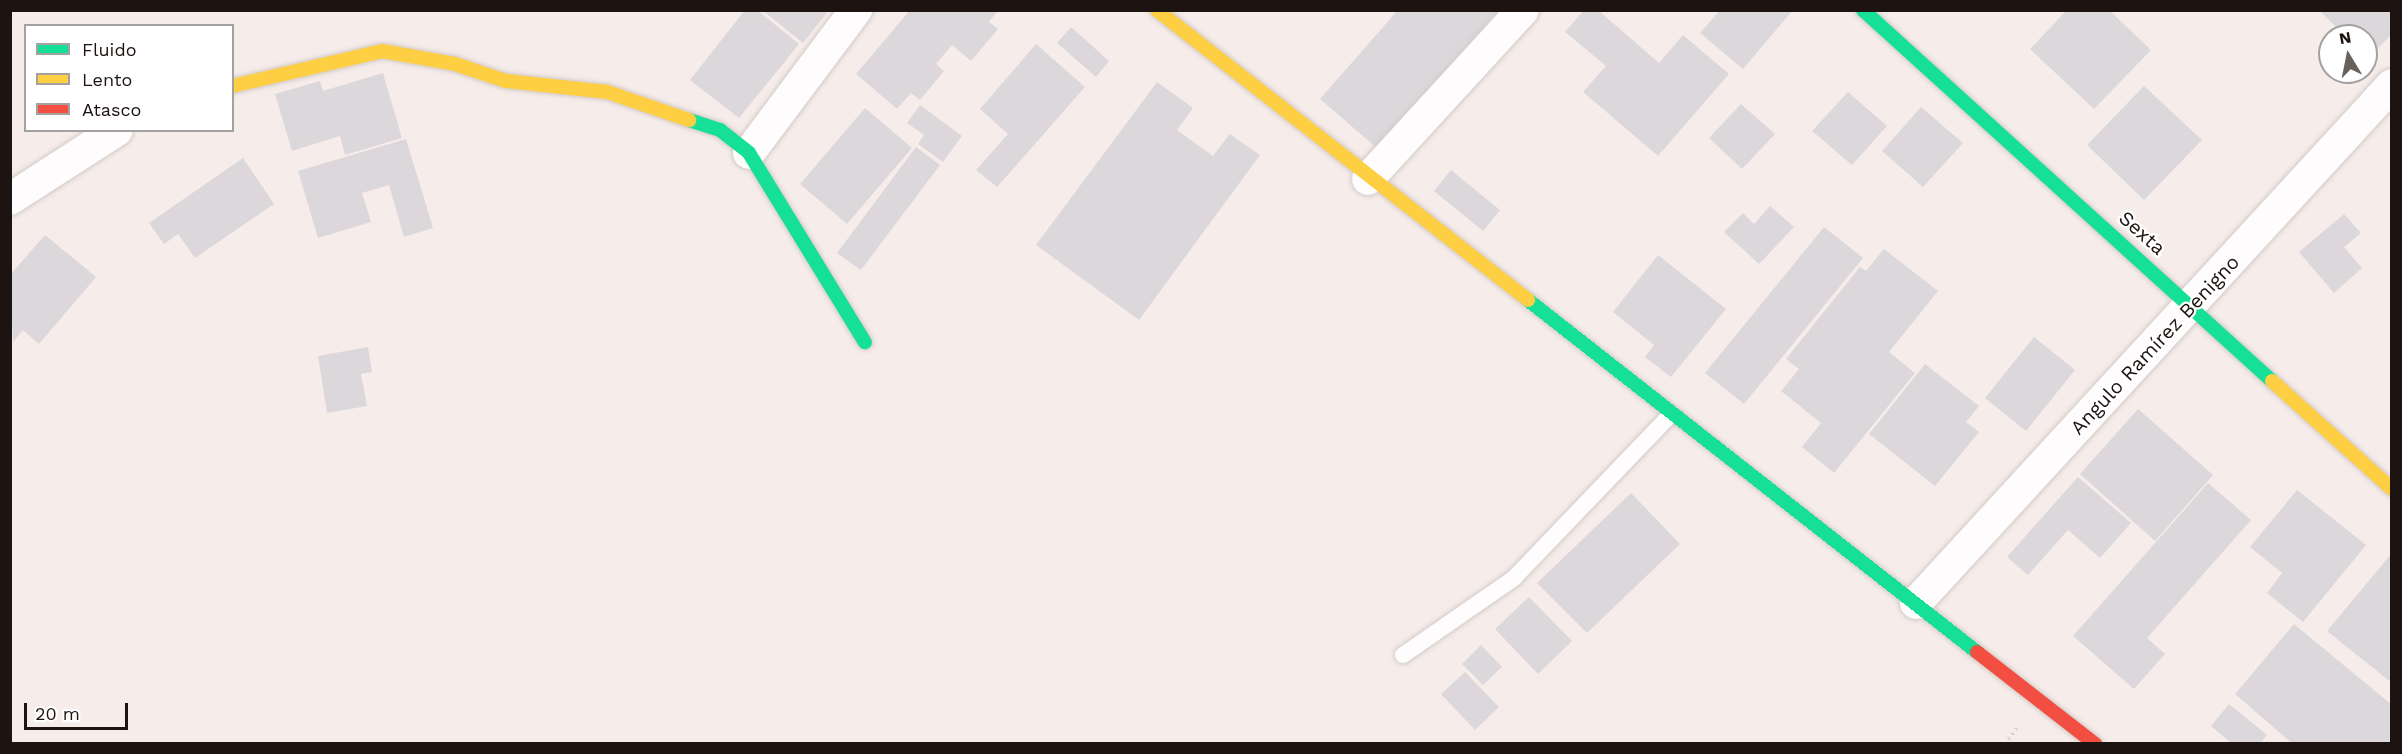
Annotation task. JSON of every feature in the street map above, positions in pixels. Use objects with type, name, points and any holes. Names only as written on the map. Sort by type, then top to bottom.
[{"type":"main road","points":[[1157,10],[1368,179],[2095,744]]},
{"type":"main road","name":"Sexta","points":[[1863,10],[2194,305],[2391,489]]},
{"type":"main road","points":[[234,86],[382,51],[455,64],[506,81],[607,92],[720,130],[749,153],[865,342]]},
{"type":"street","points":[[749,153],[856,10]]},
{"type":"street","points":[[1368,179],[1523,10]]},
{"type":"street","name":"Angulo Ramírez Benigno","points":[[1916,603],[2194,305],[2391,85]]},
{"type":"street","points":[[10,199],[114,132]]},
{"type":"lane","points":[[1403,655],[1514,578],[1671,414]]},
{"type":"building","points":[[745,10],[757,10],[799,44],[739,118],[690,80]]},
{"type":"building","points":[[762,10],[829,10],[803,43]]},
{"type":"building","points":[[910,10],[998,10],[989,22],[998,29],[971,61],[952,45],[936,64],[944,71],[920,100],[911,93],[897,109],[856,74]]},
{"type":"building","points":[[1398,10],[1499,10],[1378,149],[1320,99]]},
{"type":"building","points":[[1584,10],[1598,10],[1659,63],[1683,35],[1729,74],[1658,156],[1583,92],[1606,66],[1565,32]]},
{"type":"building","points":[[1720,10],[1793,10],[1743,69],[1700,33]]},
{"type":"building","points":[[2067,10],[2109,10],[2151,50],[2094,109],[2030,49]]},
{"type":"building","points":[[2319,10],[2392,10],[2392,34],[2378,48],[2378,24],[2333,24]]},
{"type":"building","points":[[1071,27],[1109,61],[1096,77],[1057,43]]},
{"type":"building","points":[[1036,44],[1085,87],[997,187],[976,170],[1008,134],[980,109]]},
{"type":"building","points":[[383,73],[402,138],[345,155],[340,136],[292,151],[275,94],[320,81],[323,91]]},
{"type":"building","points":[[1157,82],[1193,108],[1177,130],[1213,156],[1230,134],[1260,155],[1139,320],[1036,245]]},
{"type":"building","points":[[2144,86],[2202,140],[2144,200],[2087,145]]},
{"type":"building","points":[[1848,92],[1887,126],[1852,165],[1812,131]]},
{"type":"building","points":[[1741,104],[1775,134],[1742,169],[1709,138]]},
{"type":"building","points":[[920,105],[962,136],[943,162],[918,144],[924,135],[907,123]]},
{"type":"building","points":[[1921,107],[1963,143],[1923,187],[1882,151]]},
{"type":"building","points":[[865,108],[912,148],[847,224],[800,184]]},
{"type":"building","points":[[406,139],[433,228],[404,237],[389,185],[362,193],[371,222],[318,238],[298,171]]},
{"type":"building","points":[[916,147],[940,165],[861,270],[837,253]]},
{"type":"building","points":[[243,158],[274,204],[195,258],[178,234],[164,244],[149,223]]},
{"type":"building","points":[[1451,170],[1500,210],[1483,231],[1434,191]]},
{"type":"building","points":[[1770,206],[1794,227],[1759,264],[1724,232],[1743,213],[1754,224]]},
{"type":"building","points":[[2344,214],[2361,233],[2344,247],[2362,268],[2334,293],[2299,252]]},
{"type":"building","points":[[1824,227],[1863,258],[1744,404],[1705,373]]},
{"type":"building","points":[[45,235],[96,277],[39,344],[23,330],[13,342],[10,275]]},
{"type":"building","points":[[1884,249],[1938,291],[1889,352],[1915,373],[1834,473],[1802,447],[1821,423],[1781,391],[1799,369],[1786,359],[1860,267],[1866,271]]},
{"type":"building","points":[[1658,255],[1726,309],[1671,377],[1645,357],[1654,345],[1613,312]]},
{"type":"building","points":[[2034,337],[2075,370],[2026,431],[1985,398]]},
{"type":"building","points":[[368,347],[372,372],[361,374],[367,406],[327,413],[318,356]]},
{"type":"building","points":[[1925,364],[1979,406],[1966,422],[1979,432],[1935,486],[1869,434]]},
{"type":"building","points":[[2138,409],[2213,475],[2155,541],[2080,474]]},
{"type":"building","points":[[2078,477],[2131,523],[2100,558],[2068,530],[2028,575],[2007,557]]},
{"type":"building","points":[[2208,483],[2251,520],[2147,638],[2165,654],[2134,689],[2073,636]]},
{"type":"building","points":[[2297,490],[2366,545],[2303,622],[2267,593],[2282,573],[2250,547]]},
{"type":"building","points":[[1631,493],[1680,544],[1587,633],[1537,583]]},
{"type":"building","points":[[2392,553],[2392,683],[2327,631]]},
{"type":"building","points":[[1529,597],[1572,641],[1538,674],[1495,629]]},
{"type":"building","points":[[2294,624],[2392,705],[2392,744],[2293,744],[2235,694]]},
{"type":"building","points":[[1481,645],[1502,667],[1483,685],[1462,664]]},
{"type":"building","points":[[1465,672],[1499,707],[1475,730],[1441,694]]},
{"type":"building","points":[[2229,704],[2267,735],[2260,744],[2232,744],[2211,726]]},
{"type":"traffic: fast","points":[[1863,10],[2272,381]]},
{"type":"traffic: fast","points":[[689,120],[720,130],[749,153],[865,342]]},
{"type":"traffic: fast","points":[[1528,300],[1977,652]]},
{"type":"traffic: slow","points":[[1157,10],[1528,300]]},
{"type":"traffic: slow","points":[[234,86],[382,51],[455,64],[506,81],[607,92],[689,120]]},
{"type":"traffic: slow","points":[[2272,381],[2392,489]]},
{"type":"traffic: jam","points":[[1977,652],[2095,744]]}]
